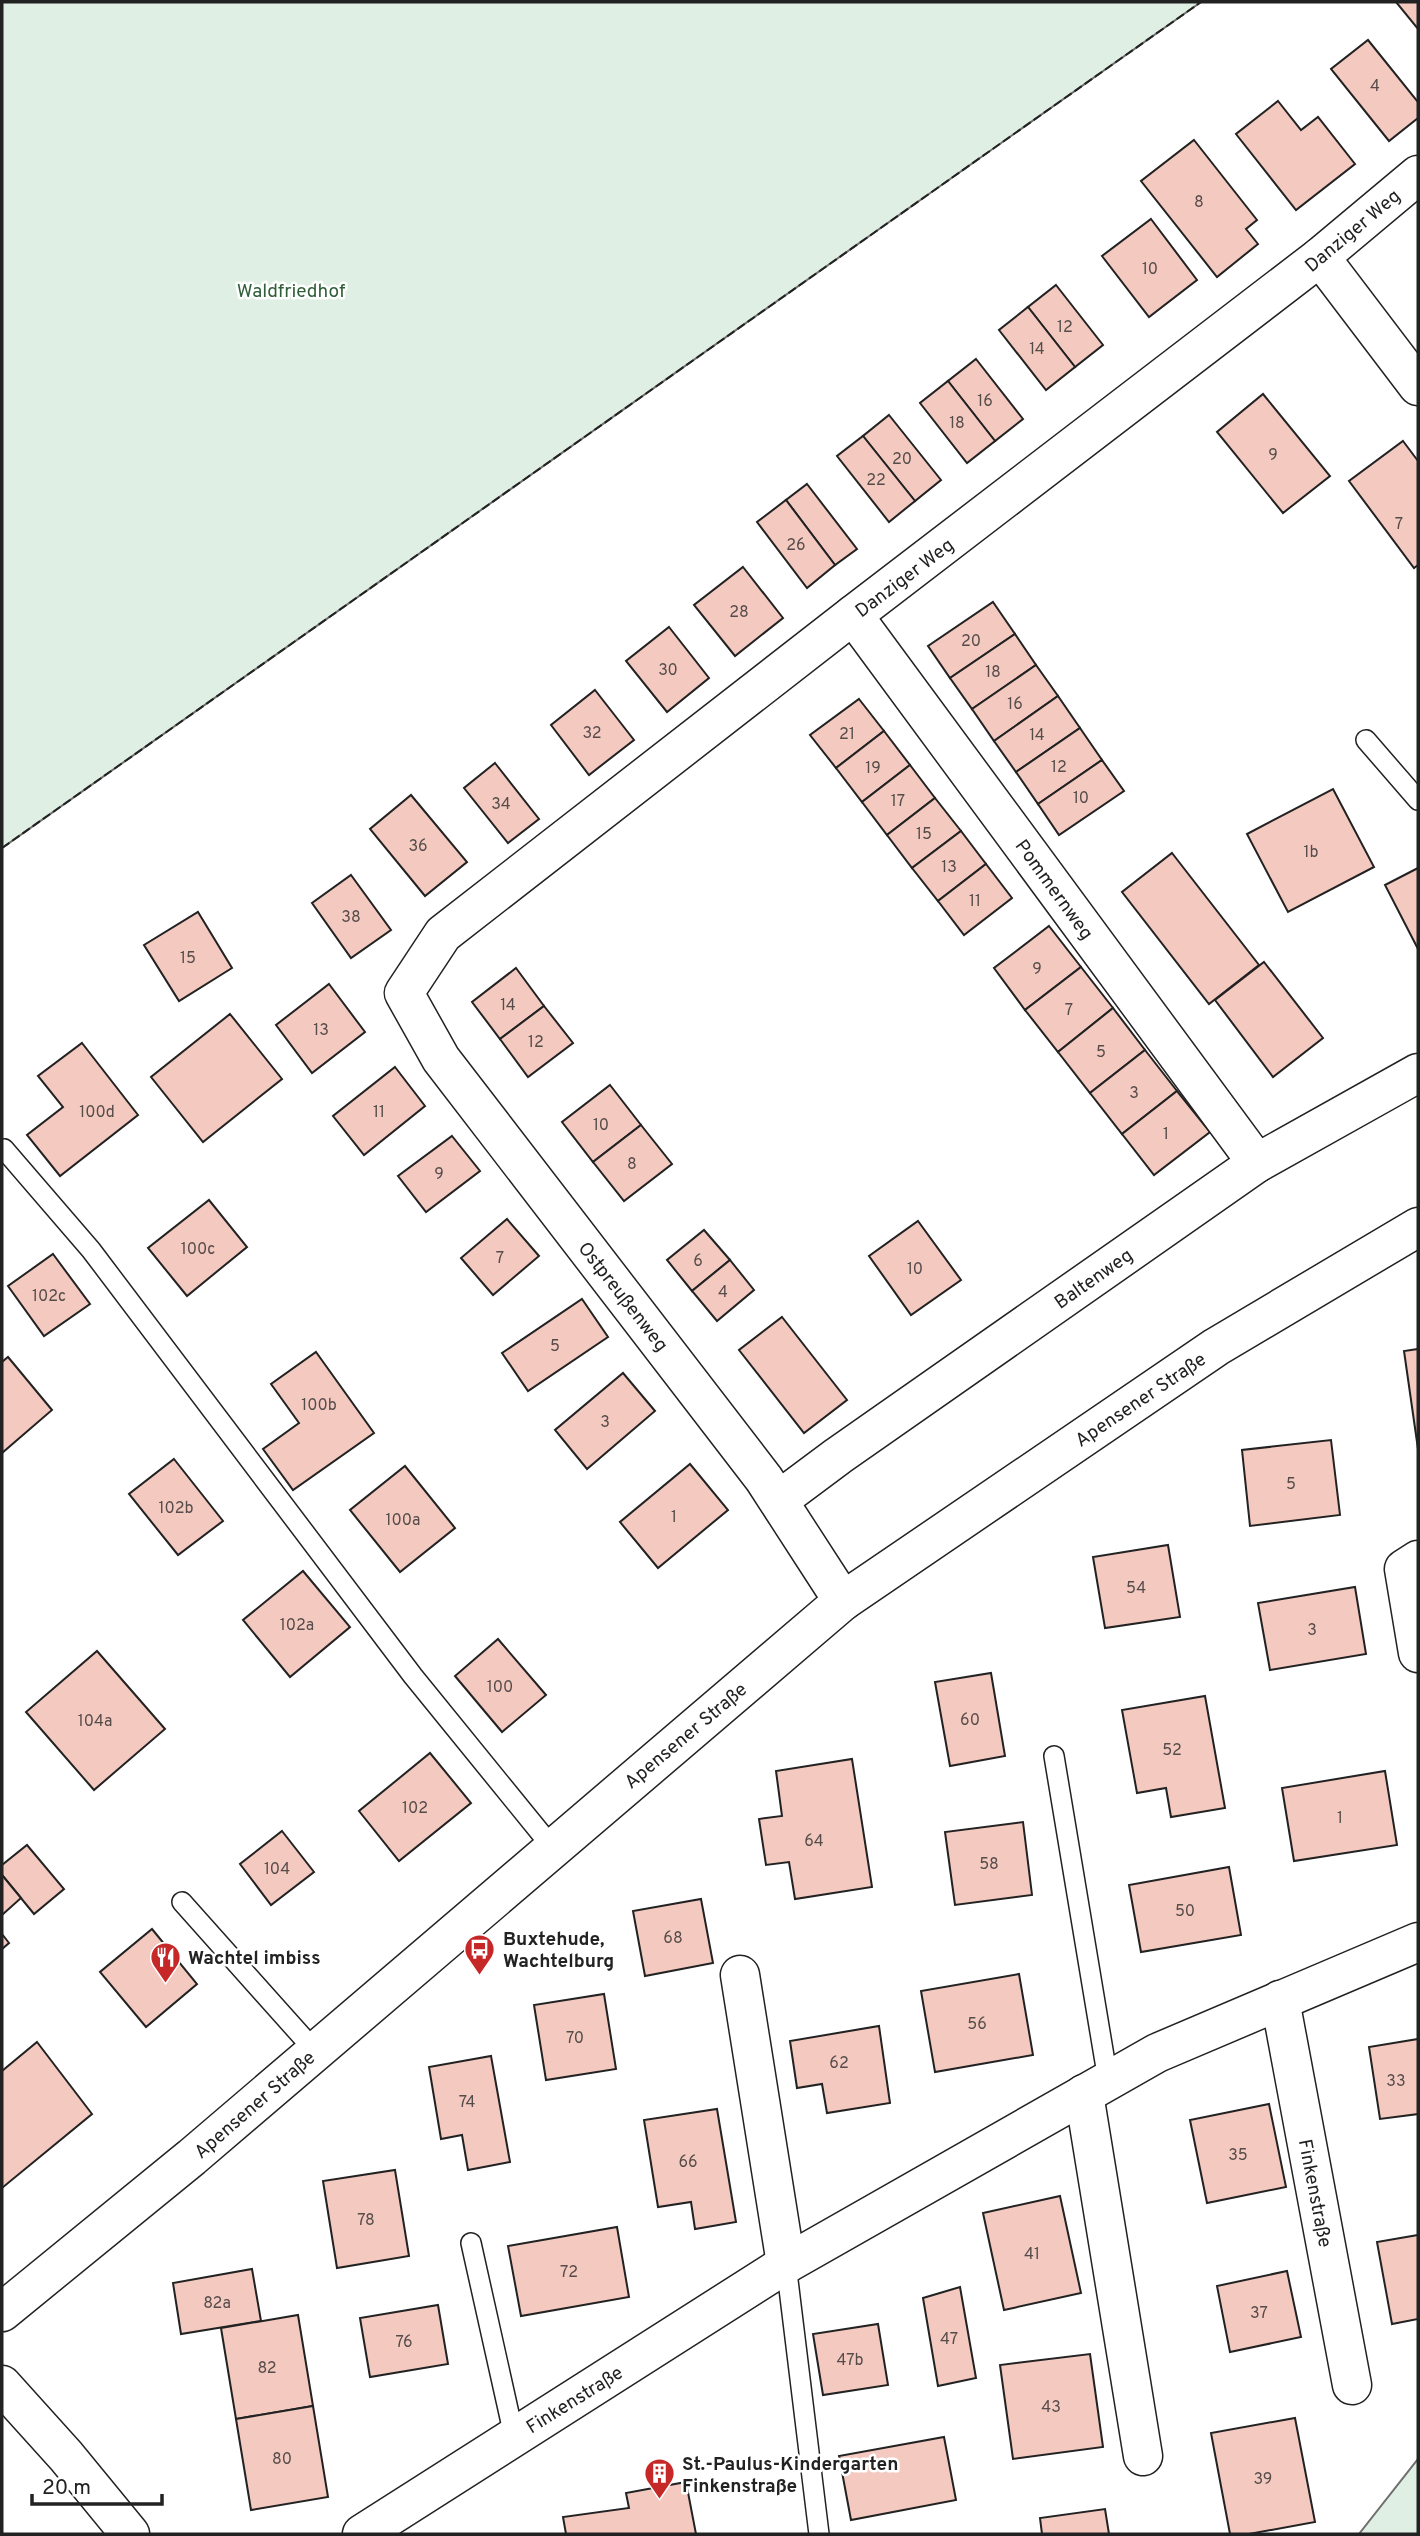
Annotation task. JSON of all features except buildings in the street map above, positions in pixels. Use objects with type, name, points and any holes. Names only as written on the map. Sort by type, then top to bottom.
[{"type":"street","name":"Danziger Weg","points":[[404,993],[443,934],[853,615],[1321,257],[1418,174]]},
{"type":"street","points":[[1321,257],[1418,386]]},
{"type":"street","name":"Pommernweg","points":[[853,615],[1257,1164]]},
{"type":"street","name":"Ostpreußenweg","points":[[404,993],[442,1059],[779,1500],[843,1601]]},
{"type":"street","name":"Baltenweg","points":[[779,1500],[1257,1164],[1418,1073]]},
{"type":"street","name":"Apensener Straße","points":[[2,2312],[192,2157],[843,1601],[1216,1347],[1418,1227]]},
{"type":"street","points":[[1418,1560],[1404,1569],[1418,1653]]},
{"type":"street","name":"Finkenstraße","points":[[362,2534],[786,2264],[1096,2087],[1157,2053],[1418,1942]]},
{"type":"street","points":[[740,1975],[786,2264]]},
{"type":"street","name":"Finkenstraße","points":[[1279,2000],[1352,2385]]},
{"type":"street","points":[[1096,2087],[1143,2456]]},
{"type":"street","points":[[2,2385],[66,2456],[130,2534]]},
{"type":"lane","points":[[1366,740],[1418,800]]},
{"type":"lane","points":[[4,1149],[91,1250],[413,1676],[552,1847]]},
{"type":"lane","points":[[1054,1756],[1096,2087]]},
{"type":"lane","points":[[182,1902],[315,2051]]},
{"type":"lane","points":[[471,2243],[514,2436]]},
{"type":"lane","points":[[786,2264],[819,2534]]},
{"type":"green space","name":"Waldfriedhof","points":[[2,2],[1201,2],[2,848]]},
{"type":"green space","points":[[1418,2459],[1418,2534],[1359,2534]]},
{"type":"fence","points":[[2,848],[1201,2]]},
{"type":"place","name":"Buxtehude, Wachtelburg","points":[[480,1976]]},
{"type":"place","name":"Wachtel imbiss","points":[[165,1984]]},
{"type":"place","name":"St.-Paulus-Kindergarten Finkenstraße","points":[[659,2501]]}]
